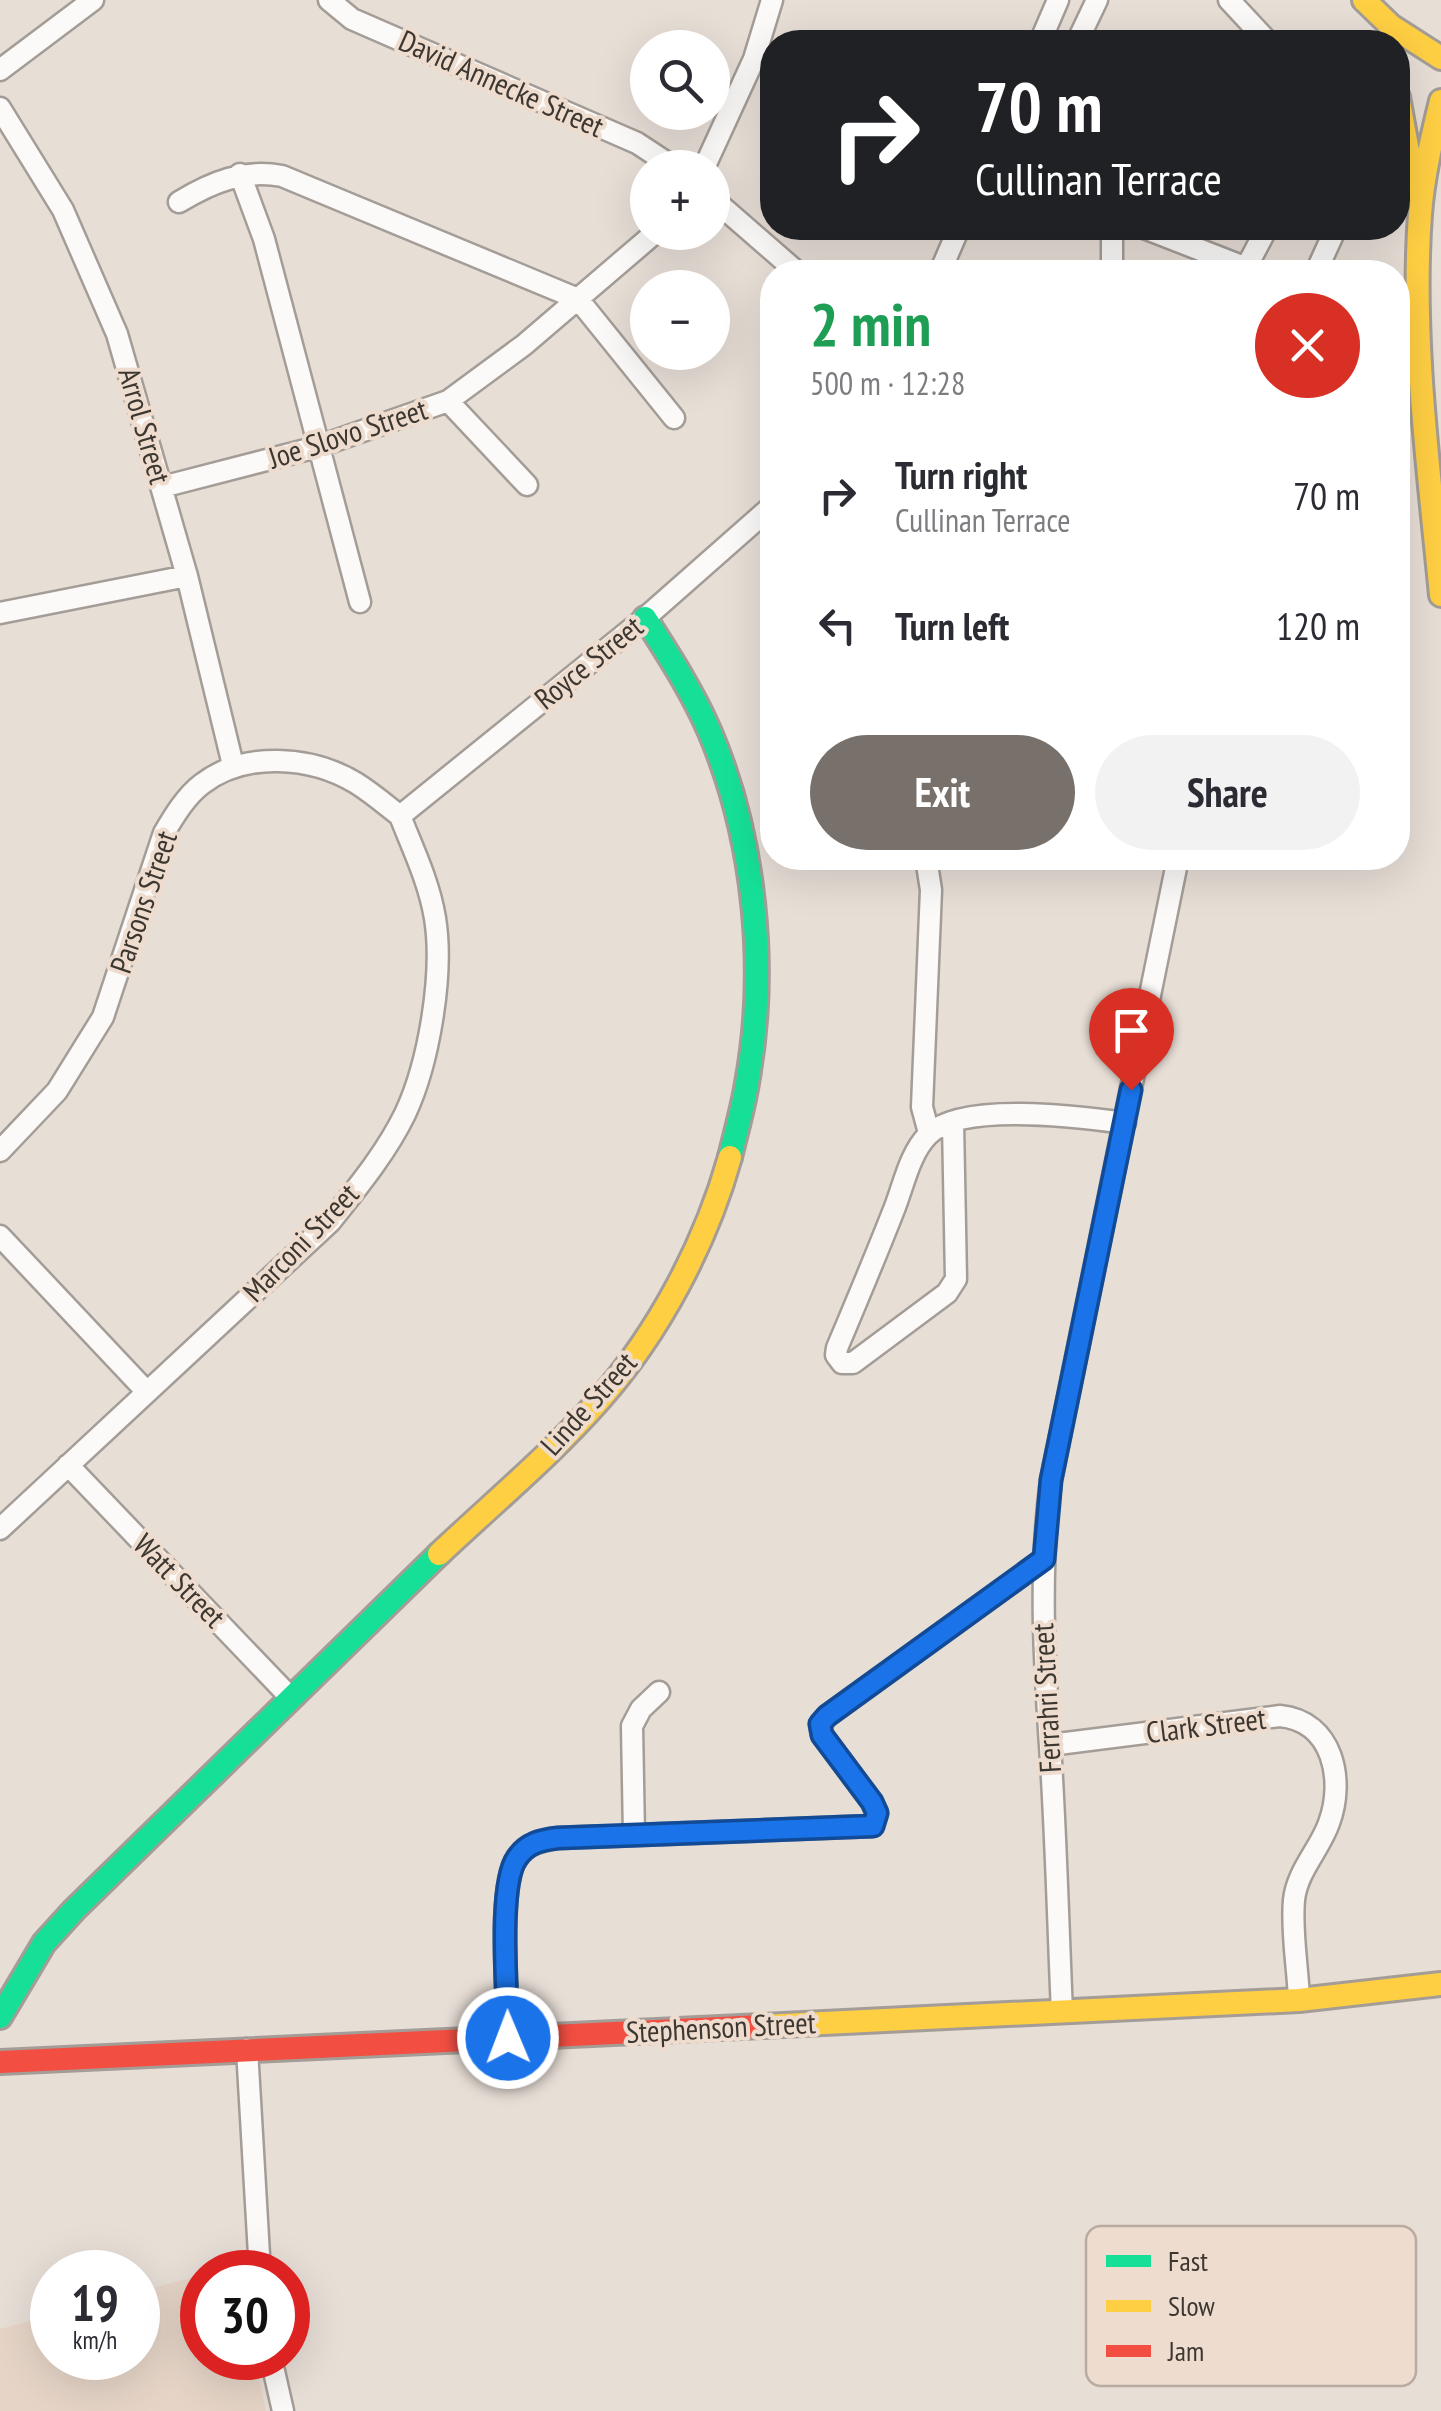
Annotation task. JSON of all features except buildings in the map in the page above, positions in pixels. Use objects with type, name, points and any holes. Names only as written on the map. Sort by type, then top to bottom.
[{"type":"street","points":[[0,70],[93,0]]},
{"type":"street","name":"David Annecke Street","points":[[328,0],[352,19],[648,150]]},
{"type":"street","points":[[763,30],[772,0]]},
{"type":"street","points":[[1045,30],[1058,0]]},
{"type":"street","points":[[1083,30],[1097,0]]},
{"type":"street","points":[[1229,0],[1257,30]]},
{"type":"street","points":[[1364,0],[1375,30]]},
{"type":"street","points":[[1364,0],[1397,30]]},
{"type":"street","points":[[1410,38],[1441,58]]},
{"type":"street","points":[[712,150],[760,40]]},
{"type":"street","points":[[1419,226],[1441,101]]},
{"type":"street","name":"Arrol Street","points":[[0,108],[34,159],[84,250],[117,334],[187,576],[233,766]]},
{"type":"street","points":[[1410,151],[1419,226],[1422,334],[1441,596]]},
{"type":"street","points":[[179,202],[204,187],[240,174],[262,172],[308,184],[578,299],[674,418]]},
{"type":"street","points":[[240,174],[264,239],[360,602]]},
{"type":"street","points":[[730,214],[760,240]]},
{"type":"street","points":[[760,240],[783,260]]},
{"type":"street","points":[[1178,240],[1226,260]]},
{"type":"street","name":"Joe Slovo Street","points":[[162,487],[317,448],[448,401],[524,346],[635,250]]},
{"type":"street","points":[[448,401],[528,485]]},
{"type":"street","name":"Royce Street","points":[[400,816],[645,618],[760,517]]},
{"type":"street","points":[[0,613],[187,576]]},
{"type":"street","name":"Linde Street","points":[[0,2017],[44,1943],[290,1698],[582,1420],[612,1386],[668,1302],[724,1177],[744,1111],[758,1002],[759,960],[748,874],[732,797],[716,746],[688,687],[645,618]]},
{"type":"street","name":"Parsons Street","points":[[0,1150],[56,1091],[103,1017],[164,833],[200,785],[233,766],[294,762],[355,782],[400,816]]},
{"type":"street","name":"Marconi Street","points":[[0,1529],[330,1222],[366,1177],[405,1113],[425,1052],[433,1007],[435,920],[425,878],[400,816]]},
{"type":"street","points":[[928,870],[932,890],[922,1107],[929,1133]]},
{"type":"street","name":"Ferrahri Street","points":[[1062,2012],[1045,1684],[1044,1559],[1051,1480],[1176,870]]},
{"type":"street","points":[[953,1122],[956,1280],[948,1293],[852,1363],[842,1363],[837,1348],[912,1163],[929,1133],[953,1122],[976,1116],[1054,1114],[1124,1123]]},
{"type":"street","points":[[0,1236],[146,1392]]},
{"type":"street","name":"Watt Street","points":[[68,1465],[290,1698]]},
{"type":"street","points":[[508,2038],[506,1892],[517,1858],[527,1846],[540,1841],[634,1835],[873,1826],[877,1813],[872,1802],[822,1735],[820,1724],[1044,1559]]},
{"type":"street","points":[[634,1835],[632,1726],[642,1708],[659,1692]]},
{"type":"street","name":"Clark Street","points":[[1050,1745],[1280,1716],[1292,1717],[1322,1736],[1334,1766],[1336,1804],[1294,1900],[1299,2000]]},
{"type":"street","name":"Stephenson Street","points":[[0,2062],[1299,2000],[1441,1984]]},
{"type":"street","points":[[247,2049],[259,2250]]},
{"type":"street","points":[[276,2380],[283,2411]]},
{"type":"shaded area","points":[[180,2281],[180,2380],[260,2380],[266,2411],[0,2411],[0,2329],[30,2321],[30,2380],[160,2380],[160,2286]]},
{"type":"traffic: fast","points":[[645,618],[709,730],[725,771],[747,858],[756,994],[747,1083],[730,1157]]},
{"type":"traffic: fast","points":[[0,2017],[44,1943],[74,1910],[439,1554]]},
{"type":"traffic: slow","points":[[1364,0],[1397,30]]},
{"type":"traffic: slow","points":[[1410,38],[1441,58]]},
{"type":"traffic: slow","points":[[1441,101],[1421,199],[1418,261],[1423,405],[1441,595]]},
{"type":"traffic: slow","points":[[1410,163],[1415,190]]},
{"type":"traffic: slow","points":[[439,1554],[562,1440],[622,1373],[661,1316],[694,1254],[730,1157]]},
{"type":"traffic: slow","points":[[762,2026],[1299,2000],[1441,1984]]},
{"type":"traffic: jam","points":[[0,2062],[762,2026]]},
{"type":"route","points":[[508,2038],[506,1892],[512,1868],[527,1846],[558,1838],[873,1826],[877,1813],[872,1802],[822,1735],[820,1724],[1044,1559],[1051,1480],[1131,1090]]}]
